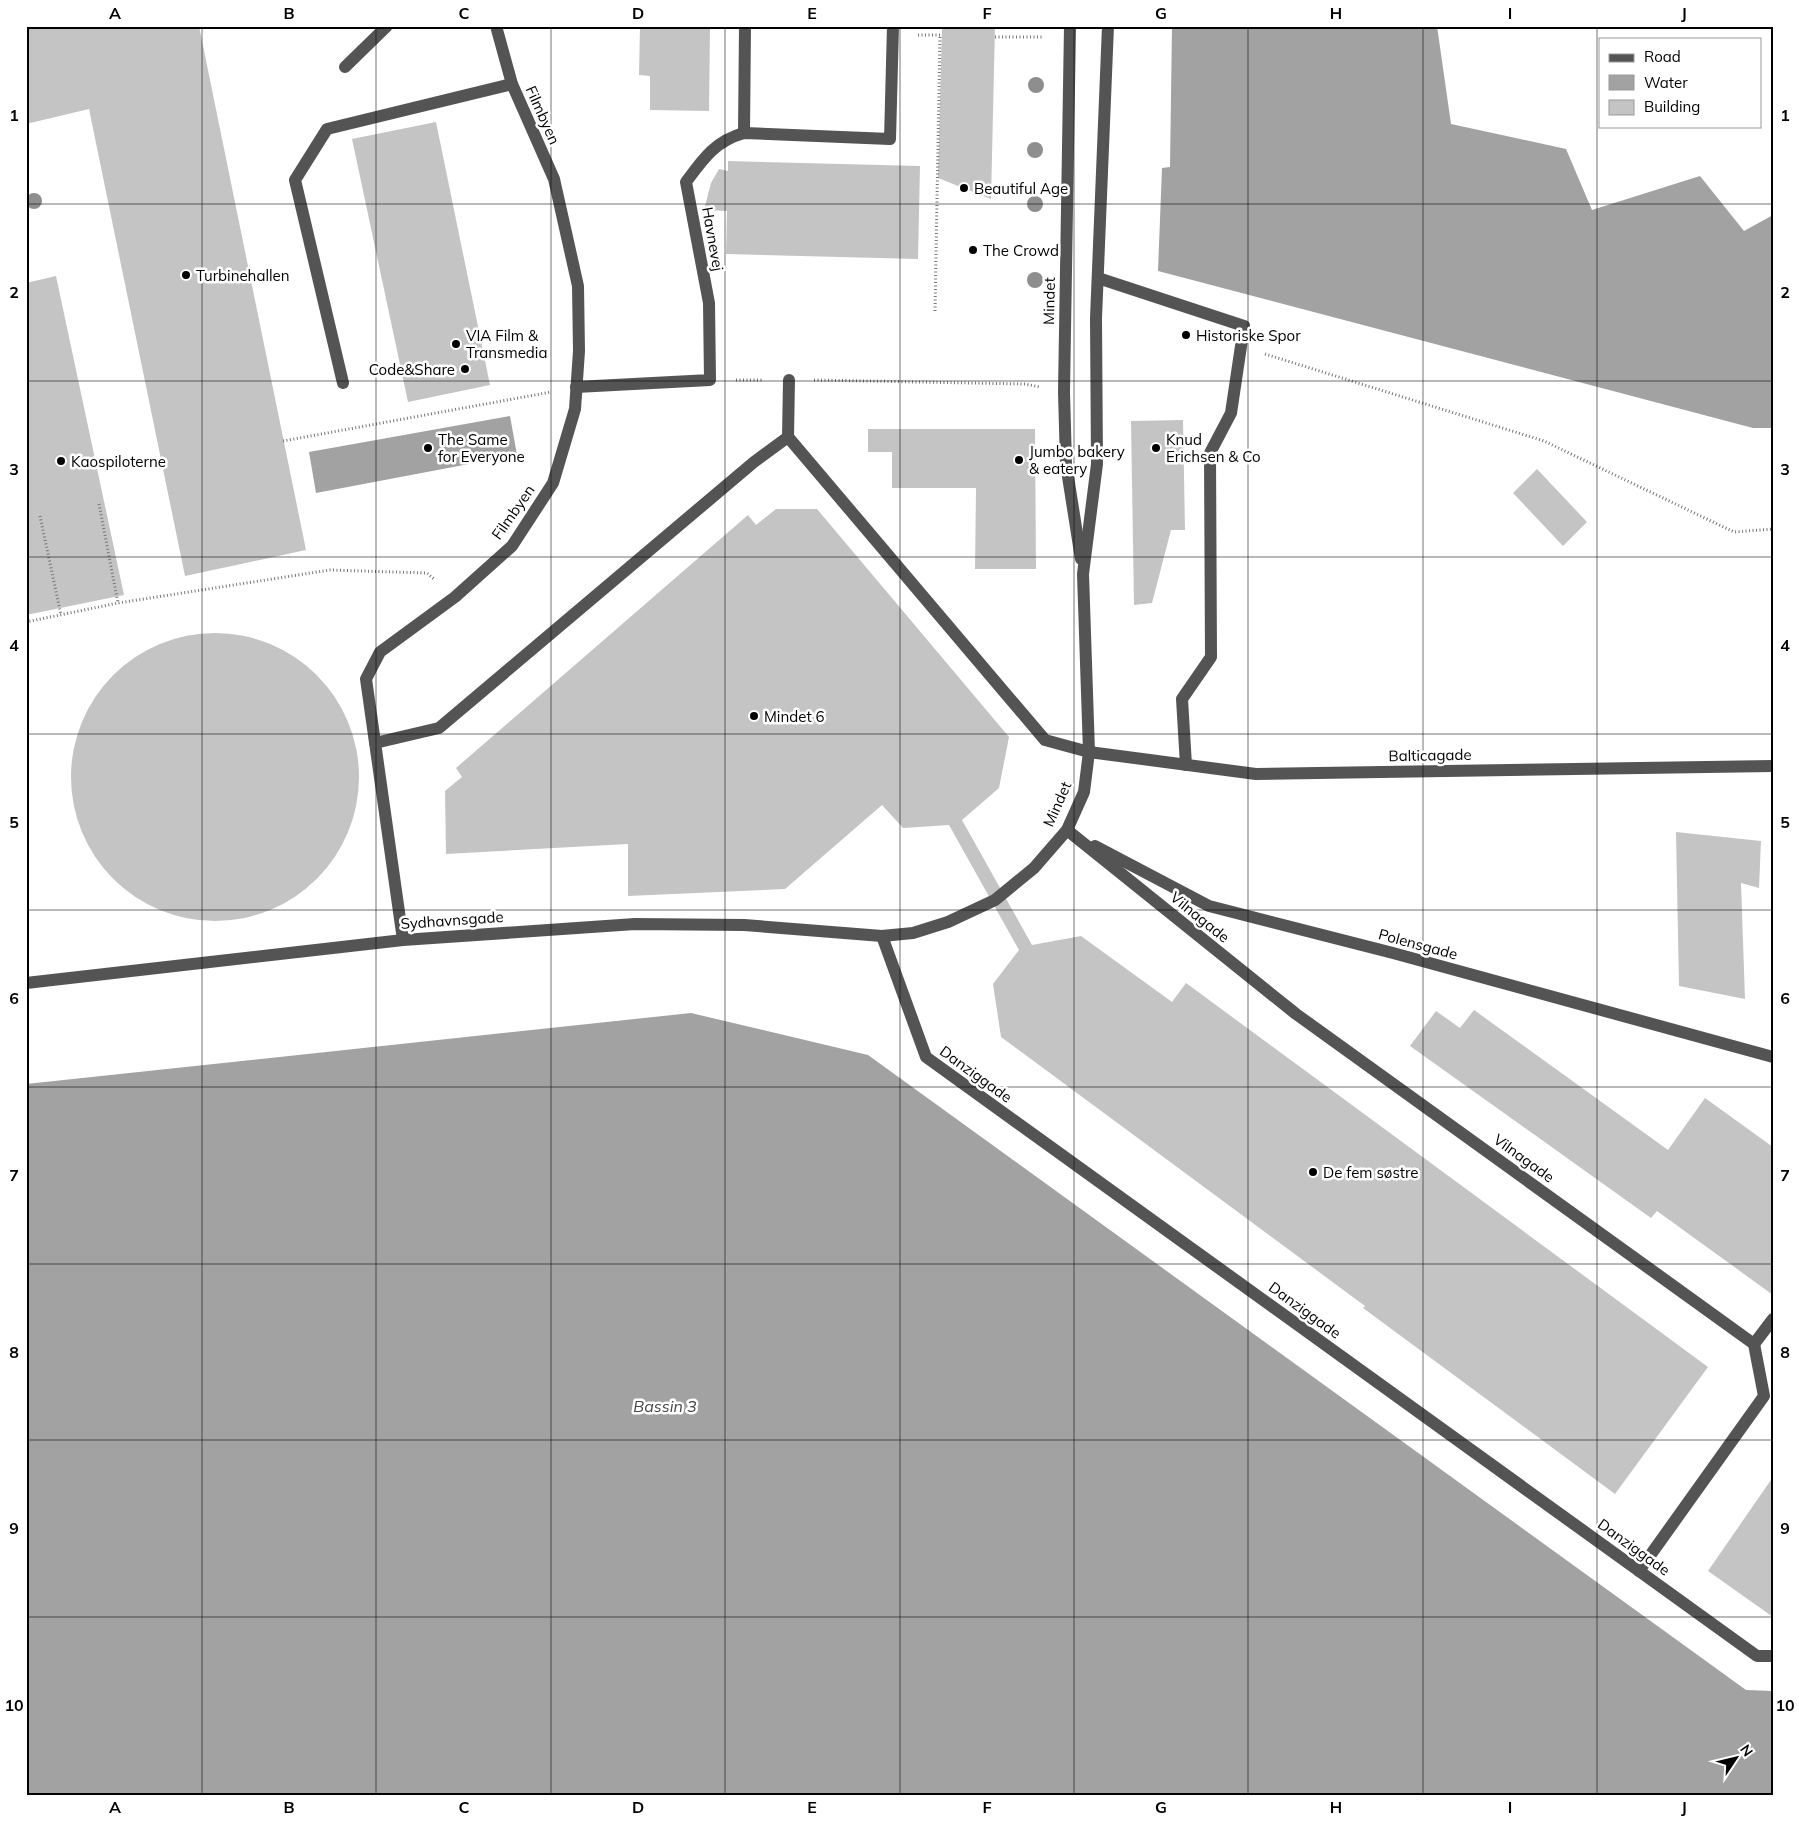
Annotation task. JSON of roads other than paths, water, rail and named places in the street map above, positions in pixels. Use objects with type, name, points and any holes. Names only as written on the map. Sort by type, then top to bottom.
[{"type":"street","points":[[345,67],[387,26]]},
{"type":"street","name":"Filmbyen","points":[[403,940],[366,679],[380,652],[455,597],[512,546],[553,483],[575,409],[579,351],[578,286],[554,179],[512,84],[496,26]]},
{"type":"street","points":[[744,133],[745,26]]},
{"type":"street","name":"Havnevej","points":[[576,387],[710,380],[709,302],[686,182],[715,146],[731,136],[744,133],[890,139],[893,26]]},
{"type":"street","name":"Mindet","points":[[1083,574],[1097,464],[1096,318],[1108,26]]},
{"type":"street","name":"Mindet","points":[[882,936],[913,933],[948,922],[995,900],[1034,868],[1067,830],[1084,792],[1089,752],[1083,574],[1066,464],[1064,392],[1070,32]]},
{"type":"street","points":[[343,383],[295,180],[327,129],[512,84]]},
{"type":"street","points":[[1098,278],[1244,326],[1231,412],[1210,452],[1211,657],[1182,699],[1186,765]]},
{"type":"street","points":[[375,743],[439,728],[754,462],[788,437],[789,380]]},
{"type":"street","name":"Balticagade","points":[[788,437],[1045,740],[1089,752],[1256,774],[1773,766]]},
{"type":"street","name":"Polensgade","points":[[1067,830],[1209,906],[1773,1057]]},
{"type":"street","name":"Vilnagade","points":[[1067,830],[1296,1014],[1754,1344]]},
{"type":"street","name":"Sydhavnsgade","points":[[26,983],[403,940],[635,924],[744,925],[882,936]]},
{"type":"street","name":"Danziggade","points":[[882,936],[926,1058],[1757,1656],[1773,1656]]},
{"type":"street","points":[[1639,1571],[1764,1396],[1754,1344],[1773,1319]]},
{"type":"water","points":[[1172,26],[1437,26],[1451,124],[1566,149],[1592,210],[1700,176],[1744,231],[1773,215],[1773,428],[1753,428],[1158,271],[1162,168],[1170,167]]},
{"type":"water","points":[[510,416],[517,455],[316,493],[309,452]]},
{"type":"water","name":"Bassin 3","points":[[691,1013],[868,1055],[1746,1690],[1773,1691],[1773,1795],[26,1795],[26,1084]]},
{"type":"place","name":"Beautiful Age","points":[[964,188]]},
{"type":"place","name":"The Crowd","points":[[973,250]]},
{"type":"place","name":"Turbinehallen","points":[[186,275]]},
{"type":"place","name":"Historiske Spor","points":[[1186,335]]},
{"type":"place","name":"VIA Film & Transmedia","points":[[456,344]]},
{"type":"place","name":"Code&Share","points":[[465,369]]},
{"type":"place","name":"The Same for Everyone","points":[[428,448]]},
{"type":"place","name":"Knud Erichsen & Co","points":[[1156,448]]},
{"type":"place","name":"Jumbo bakery & eatery","points":[[1019,460]]},
{"type":"place","name":"Kaospiloterne","points":[[61,461]]},
{"type":"place","name":"Mindet 6","points":[[754,716]]},
{"type":"place","name":"De fem søstre","points":[[1313,1172]]}]
